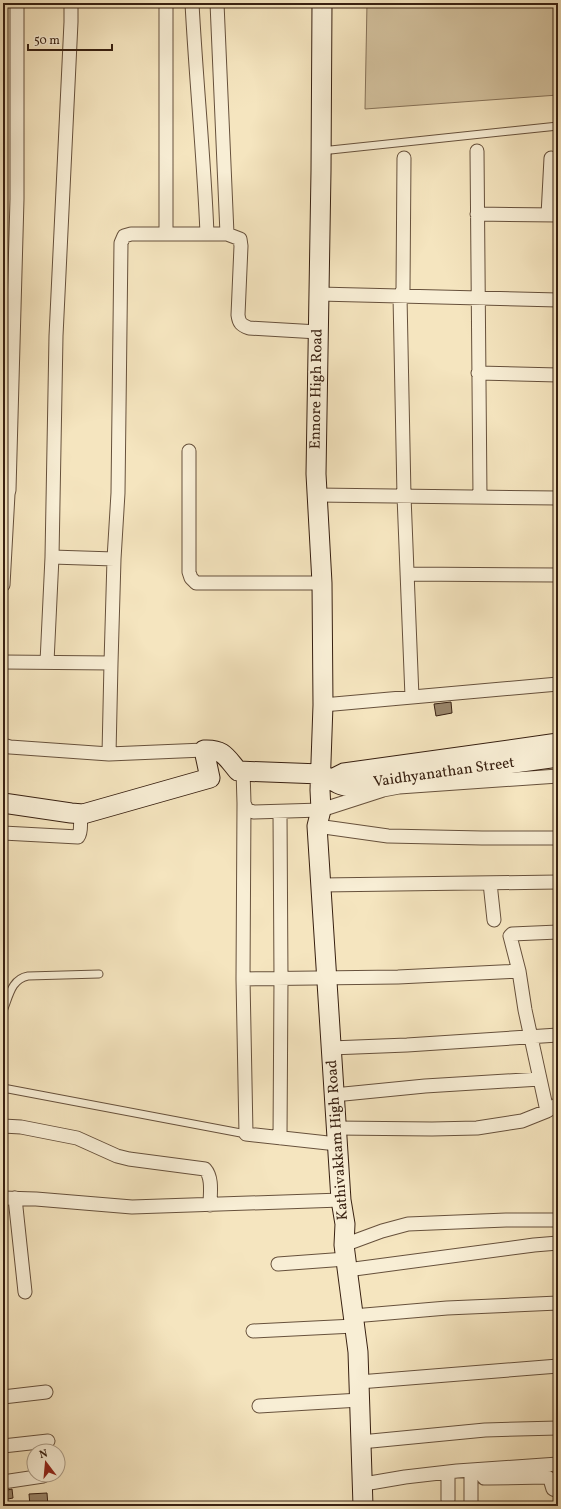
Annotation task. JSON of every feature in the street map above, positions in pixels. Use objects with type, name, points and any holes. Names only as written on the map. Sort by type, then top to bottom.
[{"type":"main road","name":"Ennore High Road","points":[[322,3],[316,474],[322,583],[323,704],[326,776]]},
{"type":"main road","name":"Vaidhyanathan Street","points":[[326,776],[558,743]]},
{"type":"main road","points":[[3,803],[70,814],[83,814],[210,778],[204,750],[221,752],[238,771],[243,770],[326,776]]},
{"type":"main road","name":"Vaidhyanathan Street","points":[[326,776],[340,785],[347,786],[558,757]]},
{"type":"main road","name":"Kathivakkam High Road","points":[[326,776],[320,790],[319,818],[321,885],[341,1200],[345,1224],[346,1258],[358,1352],[364,1484],[363,1506]]},
{"type":"street","points":[[3,585],[17,199],[17,3]]},
{"type":"street","points":[[47,662],[52,557],[56,336],[71,30],[71,3]]},
{"type":"street","points":[[166,3],[166,233]]},
{"type":"street","points":[[192,3],[207,234]]},
{"type":"street","points":[[217,3],[227,234]]},
{"type":"street","points":[[477,151],[480,497]]},
{"type":"street","points":[[404,158],[403,289],[400,296],[404,496],[412,697]]},
{"type":"street","points":[[478,214],[553,215],[551,158]]},
{"type":"street","points":[[109,754],[114,559],[118,493],[121,243],[124,236],[131,234],[166,233],[227,234],[240,239],[238,315],[239,321],[243,326],[249,328],[318,332]]},
{"type":"street","points":[[319,294],[558,300]]},
{"type":"street","points":[[478,373],[558,375]]},
{"type":"street","points":[[189,450],[189,572],[191,578],[196,583],[322,583]]},
{"type":"street","points":[[317,495],[558,498]]},
{"type":"street","points":[[52,557],[114,559]]},
{"type":"street","points":[[407,574],[558,575]]},
{"type":"street","points":[[3,662],[111,663]]},
{"type":"street","points":[[323,704],[558,684]]},
{"type":"street","points":[[3,745],[10,747],[109,754],[204,750]]},
{"type":"street","points":[[243,770],[243,979],[246,1134],[280,1138],[337,1136],[432,1129],[477,1128],[522,1121],[553,1107],[540,1079],[519,971],[510,936],[512,934],[558,932]]},
{"type":"street","points":[[319,818],[383,790],[399,787],[558,776]]},
{"type":"street","points":[[244,803],[247,810],[254,812],[280,812],[319,818],[388,836],[558,838]]},
{"type":"street","points":[[280,812],[280,1138]]},
{"type":"street","points":[[3,833],[78,837],[80,834],[80,818],[83,814]]},
{"type":"street","points":[[321,885],[558,882]]},
{"type":"street","points":[[490,883],[494,920]]},
{"type":"street","points":[[243,979],[398,977],[519,971]]},
{"type":"street","points":[[331,1048],[407,1045],[558,1034]]},
{"type":"street","points":[[334,1095],[425,1086],[540,1079]]},
{"type":"street","points":[[3,1126],[21,1127],[77,1138],[118,1156],[129,1159],[204,1169],[210,1178],[210,1205]]},
{"type":"street","points":[[26,1292],[9,1198],[132,1207],[341,1200]]},
{"type":"street","points":[[346,1258],[382,1231],[408,1224],[506,1220],[558,1220]]},
{"type":"street","points":[[278,1264],[558,1243]]},
{"type":"street","points":[[254,1331],[354,1321],[447,1308],[558,1303]]},
{"type":"street","points":[[259,1406],[359,1391],[558,1366]]},
{"type":"street","points":[[3,1397],[46,1392]]},
{"type":"street","points":[[362,1442],[485,1430],[558,1428]]},
{"type":"street","points":[[3,1446],[48,1441]]},
{"type":"street","points":[[364,1484],[448,1472],[554,1465],[550,1479],[553,1489],[558,1491]]},
{"type":"street","points":[[476,1470],[484,1478],[547,1477],[550,1479]]},
{"type":"street","points":[[470,1502],[476,1470]]},
{"type":"street","points":[[448,1472],[448,1500]]},
{"type":"street","points":[[3,1482],[26,1479]]},
{"type":"lane","points":[[321,151],[558,126]]},
{"type":"lane","points":[[3,1011],[15,982],[21,977],[99,974]]},
{"type":"lane","points":[[3,1088],[246,1134]]},
{"type":"shaded area","points":[[367,3],[558,3],[558,95],[365,109]]},
{"type":"building","points":[[451,702],[452,713],[436,716],[434,704]]},
{"type":"building","points":[[12,1489],[13,1498],[3,1500],[3,1491]]},
{"type":"building","points":[[47,1493],[48,1506],[30,1506],[29,1494]]}]
